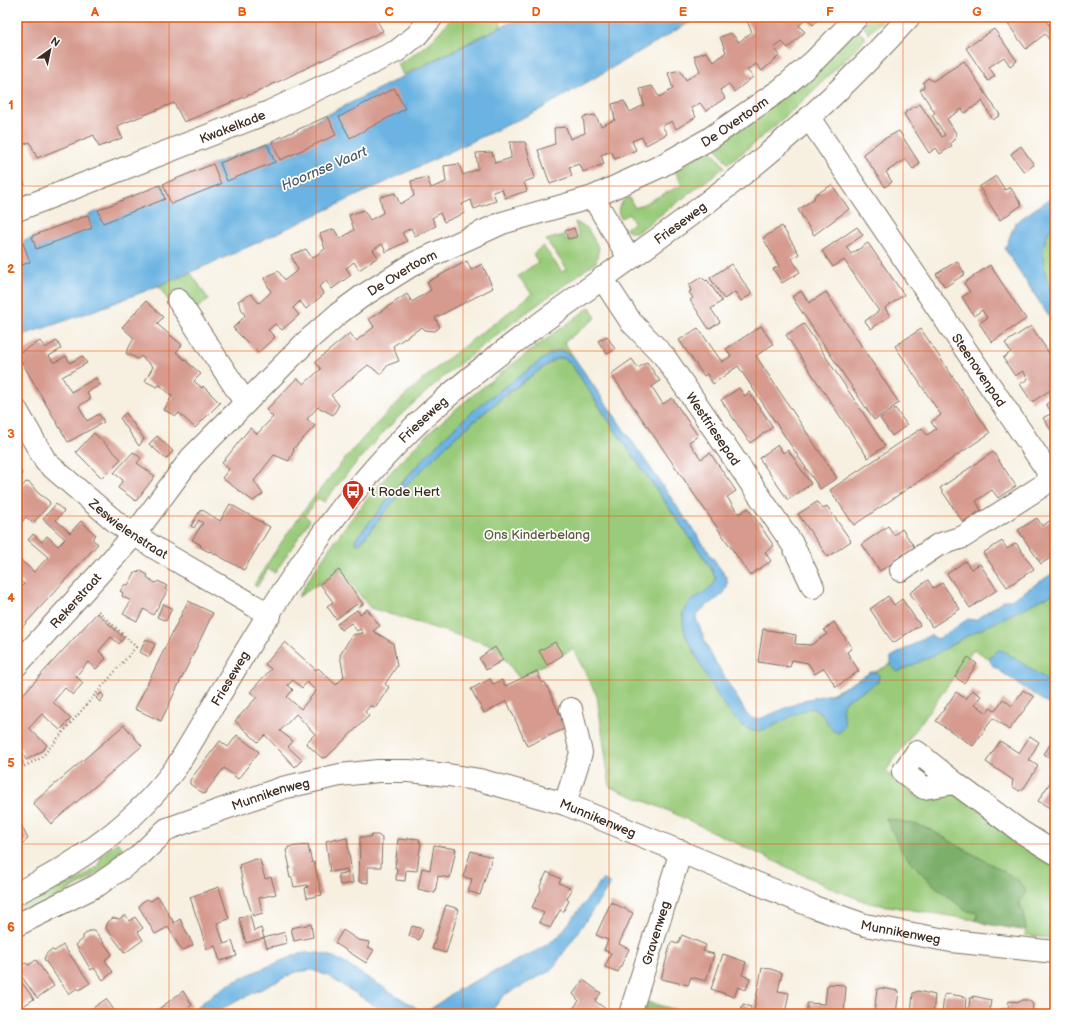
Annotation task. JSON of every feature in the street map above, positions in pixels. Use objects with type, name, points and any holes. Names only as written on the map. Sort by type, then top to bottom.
[{"type":"street","name":"Kwakelkade","points":[[17,210],[276,108],[397,51],[417,35],[432,17]]},
{"type":"street","name":"De Overtoom","points":[[134,535],[191,458],[307,341],[338,314],[361,297],[414,263],[502,223],[593,197],[661,166],[709,139],[780,90],[816,60],[857,17]]},
{"type":"street","name":"Frieseweg","points":[[17,893],[72,863],[112,834],[164,784],[177,766],[327,526],[361,482],[428,413],[464,382],[629,258],[730,185],[809,118],[881,48],[909,17]]},
{"type":"street","name":"Steenovenpad","points":[[809,118],[1047,470],[1048,479],[1042,486],[963,537],[938,545],[901,570]]},
{"type":"street","points":[[593,197],[629,258]]},
{"type":"street","name":"Westfriesepad","points":[[602,278],[631,322],[664,356],[793,545],[813,587]]},
{"type":"street","points":[[178,300],[245,402]]},
{"type":"street","name":"Zeswielenstraat","points":[[17,411],[46,462],[117,523],[134,535],[270,615]]},
{"type":"street","name":"Rekerstraat","points":[[17,665],[134,535]]},
{"type":"street","points":[[566,804],[581,753],[571,709]]},
{"type":"street","name":"Munnikenweg","points":[[167,829],[282,788],[340,775],[410,771],[448,775],[480,780],[566,804],[814,907],[865,925],[951,941],[1055,952]]},
{"type":"street","points":[[955,783],[1020,831],[1055,853]]},
{"type":"street","points":[[17,925],[98,885],[138,858],[167,829],[145,803]]},
{"type":"street","name":"Gravenweg","points":[[630,1014],[681,851]]},
{"type":"path","points":[[17,770],[41,758],[136,647],[81,595]]},
{"type":"green space","points":[[452,17],[497,17],[502,26],[403,75],[398,64],[428,44]]},
{"type":"green space","points":[[870,17],[885,17],[869,34],[862,25]]},
{"type":"green space","points":[[858,30],[866,38],[850,55],[817,88],[747,150],[728,164],[715,146]]},
{"type":"green space","points":[[710,149],[725,167],[636,233],[627,230],[626,228],[634,223],[629,214],[621,218],[619,215],[619,206],[623,201],[629,197],[635,208],[682,185],[675,171]]},
{"type":"green space","points":[[1055,209],[1055,313],[1027,240]]},
{"type":"green space","points":[[575,222],[587,228],[599,248],[596,262],[481,346],[437,382],[403,413],[368,450],[324,502],[318,498],[305,516],[310,520],[275,573],[268,569],[257,587],[254,585],[309,503],[373,428],[433,371],[532,294],[518,276],[538,262],[533,254],[543,246],[562,272],[567,269],[546,240],[564,235],[566,241],[579,237]]},
{"type":"green space","points":[[191,273],[209,300],[196,309],[168,300],[158,285]]},
{"type":"green space","name":"Ons Kinderbelang","points":[[590,307],[596,318],[564,342],[573,356],[564,351],[550,354],[479,407],[444,439],[400,484],[355,542],[360,544],[403,489],[457,436],[495,404],[555,359],[563,358],[570,362],[617,433],[711,568],[716,579],[713,586],[682,613],[685,634],[716,693],[742,726],[827,696],[1055,582],[1055,697],[992,655],[989,659],[974,649],[886,771],[920,798],[933,795],[957,794],[1055,861],[1055,939],[1025,935],[1025,921],[1010,874],[1000,871],[929,829],[902,852],[929,881],[965,910],[977,913],[977,918],[975,920],[869,903],[833,889],[669,811],[610,787],[597,696],[573,649],[519,678],[496,647],[370,608],[341,570],[298,597],[335,541],[355,514],[376,488],[423,439],[448,416],[516,361]]},
{"type":"green space","points":[[886,818],[929,829],[1017,879],[1026,891],[1019,904],[1023,912],[1026,929],[1022,930],[986,924],[975,920],[977,918],[977,913],[965,910],[929,881],[902,852]]},
{"type":"green space","points":[[117,842],[127,853],[85,882],[17,918],[17,906],[61,883],[71,885],[99,866],[101,856]]},
{"type":"green space","points":[[645,1001],[690,1014],[641,1014]]},
{"type":"water","name":"Hoornse Vaart","points":[[521,17],[699,17],[541,109],[237,252],[128,298],[17,337],[17,244],[293,132]]},
{"type":"water","points":[[1055,195],[1055,223],[1047,234],[1043,251],[1044,269],[1050,289],[1055,296],[1055,326],[1005,249],[1015,223]]},
{"type":"water","points":[[560,350],[573,356],[726,577],[728,584],[726,590],[717,599],[704,607],[696,618],[709,651],[748,716],[754,719],[762,718],[804,700],[835,693],[871,672],[876,672],[879,675],[878,682],[844,702],[842,710],[845,725],[839,733],[833,731],[821,713],[811,708],[797,713],[771,727],[758,731],[748,729],[737,721],[726,708],[697,658],[685,634],[683,623],[683,615],[688,604],[713,586],[716,579],[711,568],[617,433],[570,362],[563,358],[555,359],[506,394],[452,440],[403,489],[360,544],[356,543],[355,540],[384,505],[445,436],[488,399],[550,354]]},
{"type":"water","points":[[1055,572],[1055,593],[898,672],[891,666],[891,657],[930,635],[938,639],[968,619],[975,620],[1004,600],[1011,600]]},
{"type":"water","points":[[1000,650],[1055,685],[1055,709],[993,666],[989,659],[995,652]]},
{"type":"water","points":[[603,879],[611,884],[553,968],[504,995],[489,1014],[388,1014],[328,976],[312,970],[296,972],[225,1007],[217,1014],[193,1014],[201,1004],[212,995],[239,979],[295,955],[306,953],[321,953],[336,958],[425,1012],[457,990],[540,949],[558,937]]},
{"type":"building","points":[[17,17],[375,17],[383,31],[259,91],[184,122],[174,103],[117,126],[122,138],[99,147],[94,135],[37,158],[30,142],[17,147]]},
{"type":"building","points":[[745,17],[760,17],[764,21],[769,17],[821,17],[813,25],[806,18],[799,26],[805,32],[788,48],[782,42],[774,48],[780,55],[762,71],[756,64],[747,70],[753,77],[734,92],[729,84],[720,90],[725,98],[706,111],[700,103],[691,108],[696,117],[676,129],[672,121],[662,126],[667,134],[646,145],[642,137],[632,141],[636,150],[615,159],[611,151],[601,155],[604,164],[583,172],[580,164],[569,167],[572,176],[550,184],[538,150],[555,144],[554,128],[566,127],[570,139],[585,133],[583,117],[595,115],[601,126],[615,120],[612,104],[624,101],[630,112],[644,105],[640,89],[652,86],[659,97],[673,89],[668,73],[680,70],[686,80],[700,71],[694,56],[706,52],[714,62],[726,52],[720,37],[731,33],[739,42],[752,32]]},
{"type":"building","points":[[1003,17],[1043,17],[1050,26],[1055,22],[1055,47],[1045,34],[1026,49]]},
{"type":"building","points":[[994,29],[1017,61],[1010,66],[1004,57],[989,67],[995,76],[988,81],[966,48]]},
{"type":"building","points":[[964,61],[1000,115],[993,120],[982,101],[965,113],[962,109],[947,119],[956,133],[955,139],[950,143],[952,146],[940,154],[936,148],[929,153],[904,114],[906,111],[920,104],[942,137],[945,135],[932,115],[935,113],[920,90],[924,87],[923,82],[928,78],[933,81]]},
{"type":"building","points":[[394,88],[405,109],[350,138],[339,117]]},
{"type":"building","points":[[328,116],[336,135],[280,160],[272,141]]},
{"type":"building","points":[[899,131],[920,164],[913,169],[906,159],[886,172],[892,182],[885,187],[863,154],[880,141]]},
{"type":"building","points":[[510,142],[525,142],[535,178],[524,182],[527,191],[505,198],[502,189],[493,192],[496,201],[474,209],[471,200],[462,204],[465,213],[444,222],[440,213],[432,218],[436,226],[415,236],[411,228],[402,233],[407,241],[386,252],[382,244],[373,250],[378,257],[359,270],[354,262],[346,268],[351,275],[332,289],[326,281],[319,287],[324,294],[306,309],[300,301],[293,308],[299,315],[282,330],[275,324],[268,330],[275,337],[258,353],[233,328],[245,316],[238,301],[251,294],[259,303],[271,292],[264,278],[278,271],[285,280],[298,270],[291,255],[306,249],[312,258],[325,249],[320,234],[334,229],[340,239],[354,230],[349,215],[364,210],[370,220],[383,213],[380,197],[395,193],[400,204],[414,196],[411,181],[427,177],[431,188],[446,182],[444,166],[459,164],[463,175],[478,169],[476,153],[492,152],[495,163],[511,158]]},
{"type":"building","points":[[267,144],[275,162],[227,181],[220,163]]},
{"type":"building","points":[[1021,146],[1034,165],[1024,172],[1011,154]]},
{"type":"building","points":[[17,162],[25,185],[17,187]]},
{"type":"building","points":[[213,164],[221,184],[171,204],[163,184]]},
{"type":"building","points":[[996,176],[1005,190],[1010,187],[1022,205],[1000,220],[979,187]]},
{"type":"building","points":[[160,185],[165,199],[103,223],[98,210]]},
{"type":"building","points":[[832,185],[849,209],[814,235],[798,210],[815,198],[814,197],[816,194]]},
{"type":"building","points":[[88,215],[92,228],[36,249],[32,236]]},
{"type":"building","points":[[782,226],[799,254],[792,259],[800,272],[782,283],[773,269],[779,266],[763,238]]},
{"type":"building","points":[[857,227],[863,235],[846,247],[851,254],[868,243],[904,295],[885,308],[890,316],[871,329],[865,321],[879,311],[844,260],[833,267],[822,251]]},
{"type":"building","points":[[574,228],[577,237],[568,239],[565,231]]},
{"type":"building","points":[[23,243],[30,262],[17,267],[17,246]]},
{"type":"building","points":[[467,261],[471,270],[482,264],[493,288],[435,318],[440,327],[435,331],[425,330],[422,327],[393,346],[399,361],[388,365],[381,374],[368,365],[331,395],[339,405],[333,415],[318,407],[307,419],[315,426],[293,449],[294,450],[289,461],[274,455],[254,481],[263,494],[253,501],[222,478],[229,469],[222,463],[250,428],[257,434],[273,417],[266,410],[297,378],[304,384],[321,369],[315,362],[350,333],[356,341],[374,327],[369,319],[407,294],[412,302],[431,290],[427,282]]},
{"type":"building","points":[[957,261],[965,274],[945,287],[936,274]]},
{"type":"building","points":[[731,264],[752,294],[741,301],[735,292],[724,299],[710,278]]},
{"type":"building","points":[[990,265],[1026,319],[992,342],[979,323],[987,318],[982,310],[974,316],[962,297],[970,292],[964,283]]},
{"type":"building","points":[[701,277],[706,281],[707,280],[722,301],[711,309],[720,322],[709,329],[690,300],[693,298],[689,292],[691,291],[689,285]]},
{"type":"building","points":[[801,291],[809,303],[826,292],[899,403],[874,420],[792,297]]},
{"type":"building","points":[[146,301],[163,317],[157,324],[182,345],[176,352],[201,374],[194,381],[202,388],[203,386],[220,403],[195,428],[179,413],[176,416],[164,410],[172,396],[160,385],[157,387],[145,381],[153,367],[141,356],[138,359],[126,353],[134,338],[122,327]]},
{"type":"building","points":[[804,324],[885,446],[868,458],[786,335]]},
{"type":"building","points":[[761,326],[773,344],[756,356],[837,478],[820,489],[738,366],[713,384],[707,374],[704,376],[679,340],[698,328],[722,362],[731,356],[726,349]]},
{"type":"building","points":[[1031,326],[1055,362],[1055,387],[1032,402],[1020,384],[1028,379],[1023,371],[1015,376],[1003,358],[1011,352],[1005,343]]},
{"type":"building","points":[[921,329],[990,433],[854,525],[830,490],[922,428],[927,435],[936,429],[931,422],[941,415],[895,346]]},
{"type":"building","points":[[607,336],[615,349],[607,354],[598,341]]},
{"type":"building","points":[[40,341],[45,348],[57,341],[61,349],[49,356],[54,363],[66,356],[70,363],[82,356],[87,363],[62,377],[71,392],[96,378],[100,385],[87,392],[90,399],[79,406],[87,421],[99,414],[104,422],[68,442],[17,354]]},
{"type":"building","points":[[632,359],[638,368],[647,362],[660,381],[652,387],[663,404],[672,398],[698,436],[689,442],[701,459],[710,453],[736,491],[727,497],[733,506],[739,514],[748,508],[774,546],[765,552],[771,561],[750,575],[611,374]]},
{"type":"building","points":[[739,388],[745,396],[749,392],[773,427],[750,443],[721,400]]},
{"type":"building","points":[[1055,398],[1055,436],[1043,418],[1052,413],[1046,404]]},
{"type":"building","points":[[895,408],[907,425],[892,436],[880,418]]},
{"type":"building","points":[[126,413],[144,439],[139,446],[120,418]]},
{"type":"building","points":[[94,433],[121,459],[102,478],[76,452]]},
{"type":"building","points":[[157,436],[173,451],[166,459],[149,444]]},
{"type":"building","points":[[778,445],[783,453],[788,450],[811,484],[788,500],[759,458]]},
{"type":"building","points":[[133,452],[141,458],[137,463],[155,476],[136,501],[118,488],[123,480],[114,473]]},
{"type":"building","points":[[993,452],[1016,486],[998,498],[992,490],[976,501],[981,510],[963,522],[940,488]]},
{"type":"building","points":[[17,467],[22,473],[22,476],[17,479]]},
{"type":"building","points":[[26,482],[30,483],[38,493],[49,501],[50,504],[33,523],[26,517],[17,527],[17,492]]},
{"type":"building","points":[[817,502],[823,509],[827,506],[851,541],[828,557],[798,514]]},
{"type":"building","points":[[56,504],[64,511],[56,520],[70,533],[81,521],[96,535],[92,539],[98,544],[17,633],[17,592],[24,584],[17,578],[17,557],[34,572],[48,557],[28,540],[33,534],[42,542],[47,536],[58,546],[65,539],[43,519]]},
{"type":"building","points":[[230,504],[270,527],[244,570],[200,547],[201,545],[192,540],[203,523],[199,520],[194,528],[191,526],[201,509],[220,521]]},
{"type":"building","points":[[1037,518],[1042,526],[1051,520],[1055,526],[1055,555],[1041,564],[1018,530]]},
{"type":"building","points":[[888,526],[894,535],[902,529],[915,548],[880,571],[862,544]]},
{"type":"building","points":[[1002,541],[1007,549],[1016,543],[1034,569],[1007,587],[983,553]]},
{"type":"building","points":[[965,561],[971,569],[980,564],[997,590],[970,608],[947,574]]},
{"type":"building","points":[[139,570],[148,575],[147,577],[152,581],[156,583],[158,581],[167,586],[165,589],[168,590],[153,615],[144,609],[137,621],[123,614],[131,601],[122,596],[123,593],[120,591],[125,584],[128,585],[136,571],[138,573]]},
{"type":"building","points":[[339,570],[363,604],[359,607],[357,604],[336,619],[327,606],[333,602],[320,584]]},
{"type":"building","points":[[928,580],[933,588],[942,583],[960,609],[932,627],[910,593]]},
{"type":"building","points":[[888,596],[894,605],[902,599],[920,625],[893,643],[870,609]]},
{"type":"building","points":[[188,601],[213,613],[161,721],[135,709]]},
{"type":"building","points":[[163,604],[172,608],[166,621],[157,617]]},
{"type":"building","points":[[367,609],[380,626],[373,631],[393,643],[397,666],[385,684],[389,687],[376,707],[370,706],[365,712],[369,716],[327,757],[322,758],[306,743],[315,734],[296,714],[280,731],[293,741],[288,747],[302,760],[295,767],[265,735],[258,742],[235,721],[257,697],[250,692],[271,669],[265,664],[285,642],[316,670],[318,668],[336,685],[344,677],[340,655],[352,635],[363,633],[360,629],[357,631],[351,623],[341,630],[337,624],[357,610],[360,614]],"holes":[[[293,680],[302,688],[307,682],[316,691],[301,709],[287,697],[293,690],[288,685]]]},
{"type":"building","points":[[97,613],[124,638],[119,644],[111,637],[99,651],[106,658],[101,664],[96,669],[88,662],[76,676],[83,683],[73,695],[65,688],[53,702],[71,719],[60,730],[42,714],[29,728],[47,745],[42,751],[26,760],[17,741],[17,701]]},
{"type":"building","points":[[834,622],[852,648],[847,652],[859,671],[836,687],[824,668],[815,674],[808,663],[792,660],[790,667],[758,662],[763,629],[796,635],[795,644],[811,645],[827,634],[824,630]]},
{"type":"building","points":[[146,639],[155,644],[149,657],[140,652]]},
{"type":"building","points":[[555,642],[563,655],[547,665],[539,651]]},
{"type":"building","points":[[495,647],[503,660],[486,670],[479,658]]},
{"type":"building","points":[[968,657],[977,664],[964,683],[955,677]]},
{"type":"building","points":[[537,671],[542,683],[545,682],[566,728],[527,746],[507,701],[484,713],[471,689],[490,679],[493,684],[502,680],[505,686]]},
{"type":"building","points":[[972,690],[981,696],[975,704],[987,713],[990,708],[995,711],[1003,699],[1012,706],[1023,690],[1034,697],[1009,730],[993,718],[973,746],[936,721],[956,692],[966,699]]},
{"type":"building","points":[[101,693],[104,696],[100,702],[96,698]]},
{"type":"building","points":[[124,725],[142,746],[51,824],[33,803]]},
{"type":"building","points":[[237,735],[259,752],[238,779],[224,768],[204,794],[190,784],[190,780],[220,741],[228,747]]},
{"type":"building","points":[[1030,736],[1039,742],[1029,760],[1038,766],[1024,788],[1019,791],[1012,786],[1013,780],[986,762],[1000,741],[1019,753]]},
{"type":"building","points":[[1055,737],[1055,761],[1044,754]]},
{"type":"building","points":[[17,750],[23,763],[17,766]]},
{"type":"building","points":[[1055,775],[1055,811],[1038,801]]},
{"type":"building","points":[[17,817],[28,839],[19,846],[17,845]]},
{"type":"building","points":[[372,835],[378,835],[382,838],[381,867],[368,867],[368,883],[359,882],[360,837],[370,837]]},
{"type":"building","points":[[337,838],[337,840],[347,838],[353,883],[340,885],[338,874],[348,873],[347,869],[330,872],[326,841]]},
{"type":"building","points":[[408,838],[420,839],[419,842],[421,842],[417,871],[406,870],[405,881],[396,880],[397,868],[395,868],[398,839],[408,840]]},
{"type":"building","points":[[308,845],[322,895],[307,898],[305,888],[308,887],[307,885],[294,887],[292,878],[290,878],[288,868],[290,868],[286,850],[288,847]]},
{"type":"building","points":[[434,845],[456,849],[450,878],[438,876],[435,893],[418,889],[422,868],[430,870]]},
{"type":"building","points":[[471,851],[492,857],[480,895],[468,891],[472,879],[463,877]]},
{"type":"building","points":[[255,859],[260,860],[265,879],[271,877],[276,894],[259,898],[263,913],[253,916],[245,893],[239,865]]},
{"type":"building","points":[[547,872],[561,879],[559,883],[572,889],[567,899],[569,901],[563,912],[560,910],[550,928],[539,922],[544,913],[532,907],[541,890],[540,886]]},
{"type":"building","points":[[219,887],[229,919],[217,923],[224,944],[232,941],[237,956],[220,961],[215,946],[207,949],[190,897]]},
{"type":"building","points":[[158,896],[174,923],[180,919],[193,945],[182,951],[168,927],[155,934],[139,907],[141,903],[147,899],[151,901]]},
{"type":"building","points":[[611,902],[633,913],[619,944],[629,949],[618,972],[605,967],[611,953],[604,950],[608,940],[596,935]]},
{"type":"building","points":[[446,905],[459,909],[446,953],[432,949]]},
{"type":"building","points":[[125,915],[130,921],[135,917],[143,928],[138,932],[143,940],[125,953],[106,928],[108,922],[113,918],[119,919]]},
{"type":"building","points":[[250,915],[254,931],[261,928],[264,938],[246,943],[239,918]]},
{"type":"building","points":[[311,924],[313,937],[294,941],[291,928]]},
{"type":"building","points":[[412,926],[423,929],[419,940],[409,936]]},
{"type":"building","points":[[343,930],[358,940],[369,942],[368,947],[374,950],[366,963],[335,943]]},
{"type":"building","points":[[89,931],[95,931],[112,954],[105,960],[113,972],[103,980],[94,968],[91,970],[76,945]]},
{"type":"building","points":[[285,932],[287,943],[267,948],[264,938]]},
{"type":"building","points":[[682,935],[706,945],[703,951],[714,954],[706,981],[691,977],[688,985],[661,979],[671,942],[678,944]]},
{"type":"building","points":[[63,945],[90,983],[79,990],[77,988],[69,994],[44,959],[46,954],[51,950],[55,951]]},
{"type":"building","points":[[723,954],[746,962],[742,975],[750,978],[746,990],[738,987],[734,997],[711,989]]},
{"type":"building","points":[[36,960],[54,986],[37,998],[19,973],[20,967],[25,963],[29,965]]},
{"type":"building","points":[[762,968],[771,969],[782,973],[778,991],[789,993],[785,1014],[753,1014]]},
{"type":"building","points":[[17,976],[34,999],[17,1010]]},
{"type":"building","points":[[583,980],[601,993],[595,1001],[611,1013],[610,1014],[569,1014],[579,1001],[573,994]]},
{"type":"building","points":[[829,984],[844,985],[844,987],[846,987],[844,1014],[807,1014],[807,1003],[825,1004],[827,986]]},
{"type":"building","points":[[881,988],[899,991],[896,1014],[874,1014],[877,989]]},
{"type":"building","points":[[183,991],[192,1005],[179,1014],[152,1014]]},
{"type":"building","points":[[918,991],[935,995],[933,1014],[911,1014],[913,993]]},
{"type":"building","points":[[949,994],[966,997],[965,1014],[942,1014],[944,995]]},
{"type":"building","points":[[973,996],[991,1000],[989,1014],[968,1014],[970,998],[973,998]]},
{"type":"building","points":[[106,999],[117,1014],[84,1014]]},
{"type":"building","points":[[1022,1000],[1028,1000],[1033,1004],[1032,1014],[1001,1014],[1001,1009],[1008,1009],[1009,1001],[1020,1002]]},
{"type":"building","points":[[743,1004],[751,1007],[750,1014],[739,1014]]},
{"type":"place","name":"'t Rode Hert","points":[[353,510]]}]
